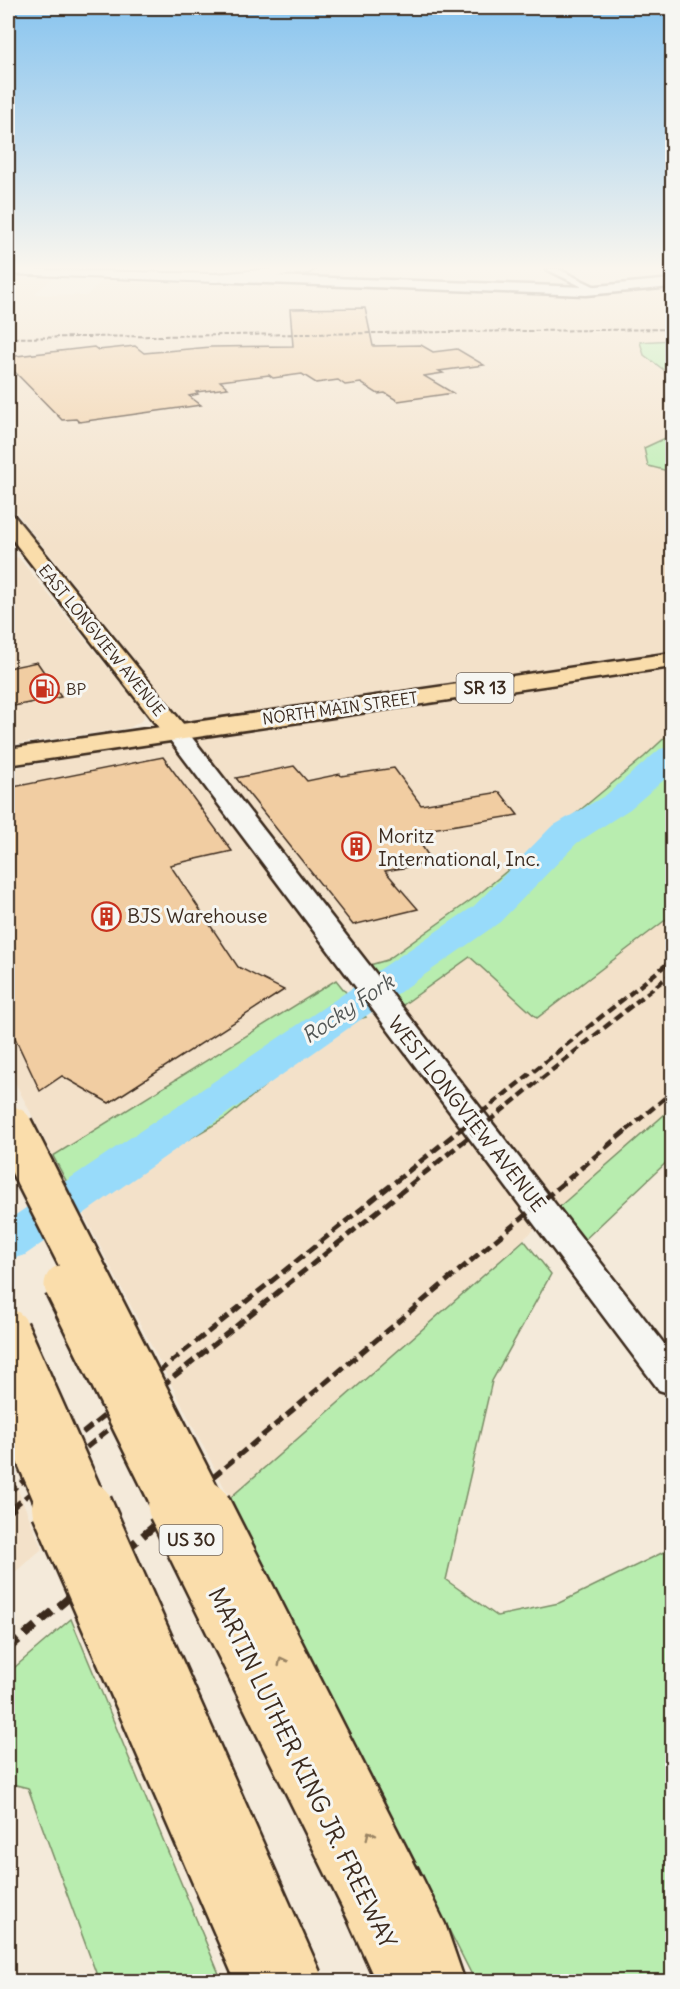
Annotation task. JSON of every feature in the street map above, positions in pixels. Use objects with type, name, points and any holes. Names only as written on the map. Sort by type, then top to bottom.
[{"type":"main road","name":"EAST LONGVIEW AVENUE","points":[[8,521],[175,731]]},
{"type":"main road","name":"NORTH MAIN STREET","points":[[8,756],[672,660]]},
{"type":"main road","points":[[8,1121],[385,1900],[425,1944],[436,1982]]},
{"type":"main road","name":"MARTIN LUTHER KING JR. FREEWAY","points":[[8,1166],[385,1900],[407,1982]]},
{"type":"main road","points":[[8,1330],[296,1982]]},
{"type":"main road","points":[[8,1389],[165,1758],[264,1982]]},
{"type":"street","name":"WEST LONGVIEW AVENUE","points":[[175,731],[404,1033],[672,1380]]},
{"type":"shaded area","points":[[8,362],[653,362],[672,376],[672,408],[666,412],[672,416],[672,435],[645,448],[648,466],[672,472],[672,731],[478,895],[387,960],[363,967],[336,980],[53,1156],[8,1069],[8,769],[196,737],[8,502]]},
{"type":"shaded area","points":[[8,555],[19,558],[144,712],[143,720],[129,728],[8,745]]},
{"type":"shaded area","points":[[672,915],[672,1108],[230,1498],[70,1188],[101,1185],[131,1172],[226,1118],[320,1040],[345,1023],[396,1010],[470,957],[537,1018]]},
{"type":"shaded area","points":[[10,1470],[42,1549],[8,1578],[8,1472]]},
{"type":"green space","points":[[653,362],[672,362],[672,376]]},
{"type":"green space","points":[[672,435],[672,472],[648,466],[644,448]]},
{"type":"green space","points":[[672,731],[672,915],[537,1018],[470,957],[396,1010],[363,967],[387,960],[478,895]]},
{"type":"green space","points":[[336,980],[366,1017],[345,1023],[320,1040],[226,1118],[131,1172],[101,1185],[70,1188],[53,1156]]},
{"type":"green space","points":[[672,1108],[672,1157],[579,1245],[551,1214]]},
{"type":"green space","points":[[524,1240],[551,1274],[492,1381],[446,1580],[497,1616],[559,1603],[672,1548],[672,1981],[475,1981],[230,1498]]},
{"type":"green space","points":[[71,1619],[222,1981],[99,1981],[28,1788],[8,1783],[8,1673]]},
{"type":"building","points":[[8,362],[479,362],[484,365],[439,371],[443,373],[424,376],[453,393],[398,401],[385,393],[378,394],[361,383],[345,385],[338,380],[316,383],[302,374],[273,378],[269,375],[220,381],[228,388],[196,392],[198,394],[189,396],[201,405],[79,422],[76,419],[62,420],[8,365]]},
{"type":"building","name":"BP","points":[[37,662],[61,697],[8,707],[8,668]]},
{"type":"building","name":"BJS Warehouse","points":[[163,757],[232,851],[170,865],[238,967],[284,990],[109,1103],[62,1076],[40,1091],[8,1023],[8,788]]},
{"type":"building","name":"Moritz International, Inc.","points":[[294,766],[307,781],[340,774],[341,776],[394,768],[421,805],[500,792],[518,815],[413,832],[433,863],[385,871],[418,909],[353,925],[236,778]]},
{"type":"waterway","name":"Rocky Fork","points":[[8,1243],[487,914],[564,835],[618,802],[672,756]]},
{"type":"railway","points":[[460,1130],[672,960]]},
{"type":"railway","points":[[478,1130],[672,973]]},
{"type":"railway","points":[[627,1130],[672,1092]]},
{"type":"railway","points":[[8,1493],[462,1128]]},
{"type":"railway","points":[[12,1508],[480,1128]]},
{"type":"railway","points":[[176,1508],[629,1128]]},
{"type":"railway","points":[[8,1512],[14,1507]]},
{"type":"railway","points":[[8,1649],[177,1507]]},
{"type":"place","name":"BP","points":[[45,689]]},
{"type":"place","name":"Moritz International, Inc.","points":[[357,847]]},
{"type":"place","name":"BJS Warehouse","points":[[106,916]]}]
